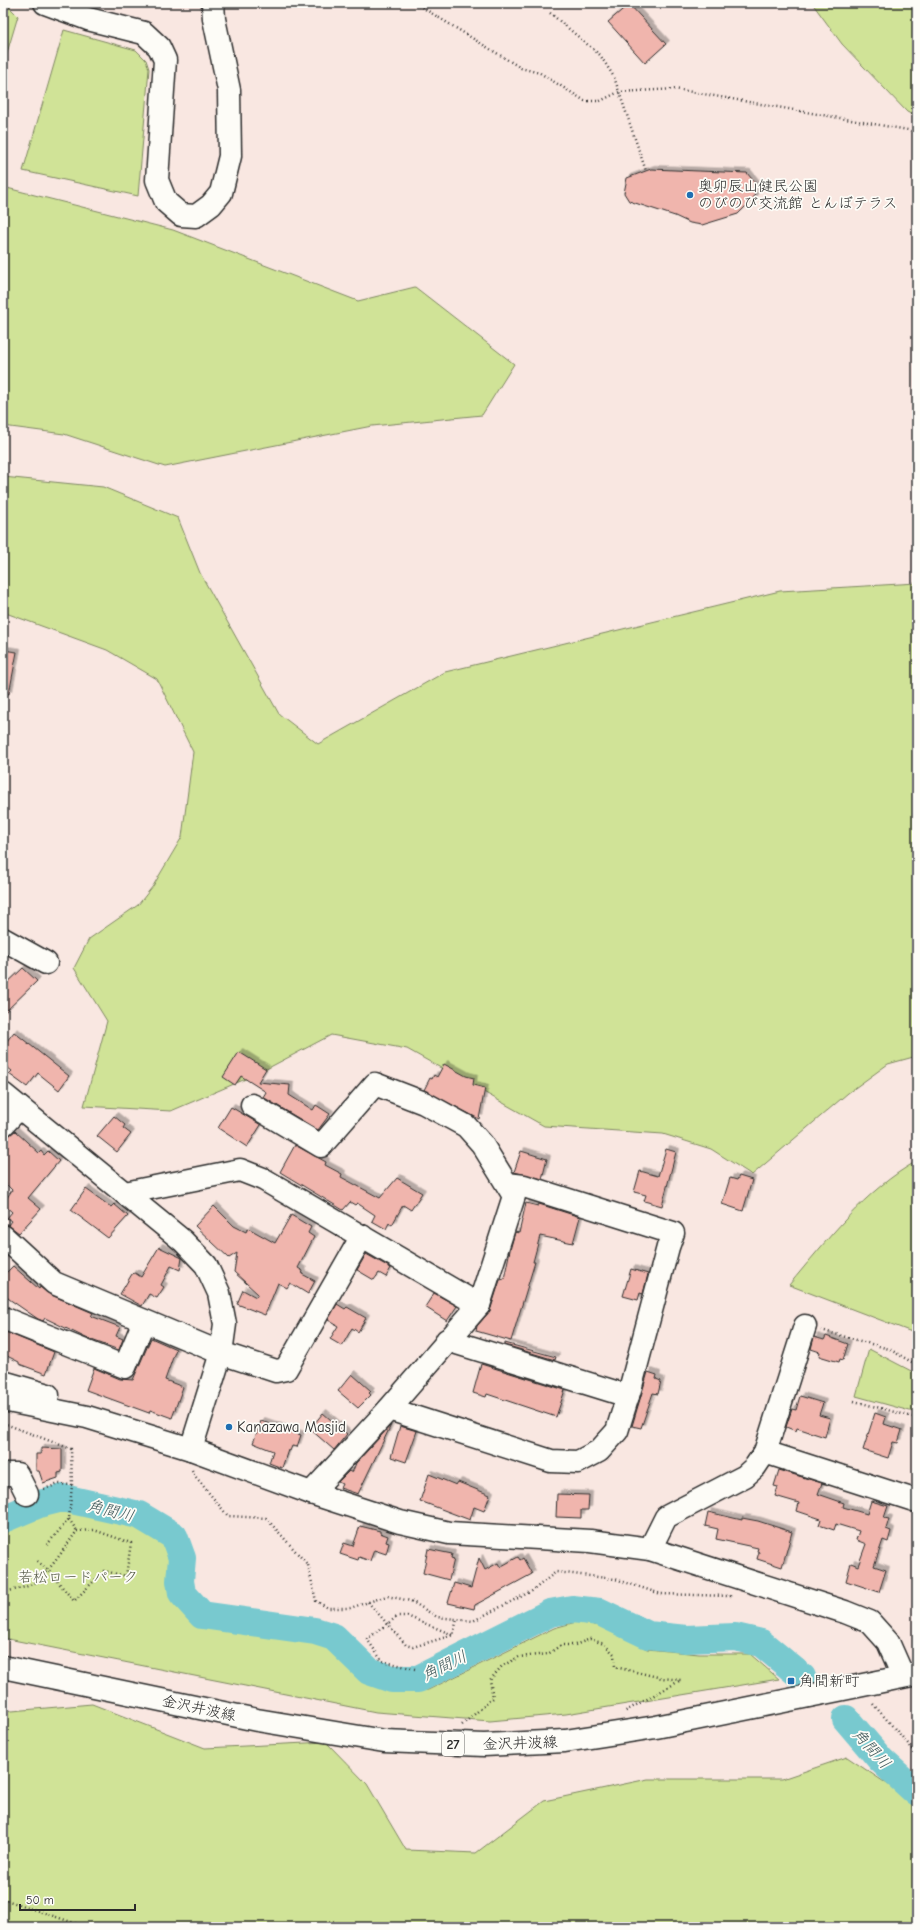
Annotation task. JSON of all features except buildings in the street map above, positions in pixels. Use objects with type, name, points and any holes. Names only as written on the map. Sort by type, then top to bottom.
[{"type":"street","points":[[45,3],[88,19],[144,33],[159,47],[165,60],[157,180],[166,202],[181,215],[196,216],[211,205],[221,193],[230,156],[229,90],[214,19],[213,3]]},
{"type":"street","points":[[4,941],[46,963]]},
{"type":"street","points":[[252,1104],[321,1146],[375,1084],[424,1103],[466,1126],[482,1144],[514,1196],[479,1305],[447,1340],[389,1409],[311,1493]]},
{"type":"street","points":[[3,1125],[11,1101],[183,1241],[206,1265],[219,1293],[225,1324],[221,1353],[193,1452]]},
{"type":"street","points":[[125,1193],[240,1170],[263,1180],[479,1305]]},
{"type":"street","points":[[389,1409],[551,1461],[578,1462],[599,1451],[616,1431],[628,1396],[673,1233],[524,1186],[507,1184]]},
{"type":"street","points":[[3,1236],[54,1283],[221,1353],[276,1371],[286,1369],[362,1236]]},
{"type":"street","points":[[3,1318],[125,1367],[144,1321]]},
{"type":"street","points":[[650,1549],[666,1517],[745,1476],[755,1467],[765,1452],[806,1326]]},
{"type":"street","points":[[447,1340],[628,1396]]},
{"type":"street","points":[[3,1382],[193,1452]]},
{"type":"street","points":[[3,1400],[87,1417],[400,1522],[449,1533],[590,1541],[650,1549],[736,1576],[870,1622],[888,1642],[910,1675]]},
{"type":"street","points":[[765,1452],[917,1501]]},
{"type":"street","points":[[3,1474],[17,1474],[27,1494]]},
{"type":"street","name":"金沢井波線","points":[[3,1667],[257,1720],[384,1741],[484,1745],[565,1741],[656,1727],[910,1675]]},
{"type":"path","points":[[415,3],[521,68],[540,73],[586,101],[600,101],[619,92],[675,89],[908,130],[917,134]]},
{"type":"path","points":[[550,13],[600,55],[614,77],[646,171]]},
{"type":"path","points":[[806,1326],[889,1349],[917,1365]]},
{"type":"path","points":[[854,1401],[917,1418]]},
{"type":"path","points":[[3,1423],[71,1449],[72,1485],[68,1519],[45,1547]]},
{"type":"path","points":[[193,1452],[195,1476],[228,1516],[266,1518],[308,1565],[316,1601],[328,1608],[350,1608],[387,1596],[411,1601],[437,1617],[473,1621],[532,1591],[556,1572],[615,1579],[661,1594],[730,1596],[736,1576]]},
{"type":"path","points":[[27,1494],[59,1484],[72,1485]]},
{"type":"path","points":[[68,1519],[77,1532]]},
{"type":"path","points":[[3,1592],[16,1590],[35,1583],[48,1570],[77,1532],[94,1530],[131,1543],[126,1576],[104,1572],[74,1601],[48,1570],[37,1561]]},
{"type":"path","points":[[368,1602],[406,1645],[413,1647],[453,1635]]},
{"type":"path","points":[[415,1669],[382,1661],[368,1639],[398,1616],[407,1616],[453,1635]]},
{"type":"path","points":[[453,1635],[457,1619]]},
{"type":"path","points":[[462,1725],[493,1698],[490,1680],[502,1666],[519,1657],[548,1654],[561,1645],[575,1645],[590,1639],[604,1644],[614,1654],[615,1667],[662,1678],[681,1680],[624,1712]]},
{"type":"path","points":[[873,1704],[917,1754]]},
{"type":"path","points":[[3,1899],[86,1927]]},
{"type":"green space","points":[[3,3],[5,3],[18,16],[3,66]]},
{"type":"green space","points":[[812,3],[917,3],[917,117],[907,112],[842,44]]},
{"type":"green space","points":[[64,30],[136,50],[146,60],[149,69],[138,196],[23,171]]},
{"type":"green space","points":[[3,187],[173,230],[358,301],[415,287],[514,364],[482,415],[372,426],[165,467],[64,434],[3,426]]},
{"type":"green space","points":[[3,477],[103,487],[178,518],[200,573],[279,714],[318,744],[445,672],[780,591],[917,583],[917,1056],[888,1064],[848,1093],[752,1175],[711,1149],[663,1134],[544,1126],[407,1049],[331,1035],[255,1075],[171,1111],[84,1106],[107,1021],[74,968],[89,939],[138,905],[153,886],[182,837],[193,752],[157,679],[107,650],[3,612]]},
{"type":"green space","points":[[917,1161],[917,1334],[789,1285],[832,1234],[864,1201],[880,1186]]},
{"type":"green space","points":[[869,1349],[917,1374],[917,1413],[856,1396]]},
{"type":"green space","name":"若松ロードパーク","points":[[63,1498],[139,1515],[174,1536],[182,1558],[180,1581],[182,1593],[202,1615],[326,1646],[369,1684],[395,1691],[428,1690],[554,1628],[576,1622],[601,1626],[647,1649],[699,1654],[750,1654],[779,1679],[566,1714],[490,1721],[376,1712],[3,1638],[3,1533],[14,1527],[39,1504]]},
{"type":"green space","points":[[92,1704],[205,1748],[326,1742],[367,1784],[406,1850],[476,1853],[544,1801],[648,1779],[782,1779],[847,1757],[917,1804],[917,1927],[3,1927],[3,1709],[12,1711]]},
{"type":"waterway","name":"角間川","points":[[3,1519],[39,1504],[63,1498],[139,1515],[174,1536],[182,1558],[180,1581],[182,1593],[202,1615],[315,1631],[334,1637],[369,1671],[392,1679],[418,1679],[550,1613],[572,1609],[600,1612],[648,1635],[686,1639],[735,1637],[761,1643],[802,1677]]},
{"type":"waterway","name":"角間川","points":[[846,1719],[881,1760],[917,1793]]},
{"type":"place","name":"奥卯辰山健民公園 のびのび交流館 とんぼテラス","points":[[690,195]]},
{"type":"place","name":"Kanazawa Masjid","points":[[229,1427]]},
{"type":"place","name":"角間新町","points":[[791,1681]]}]
